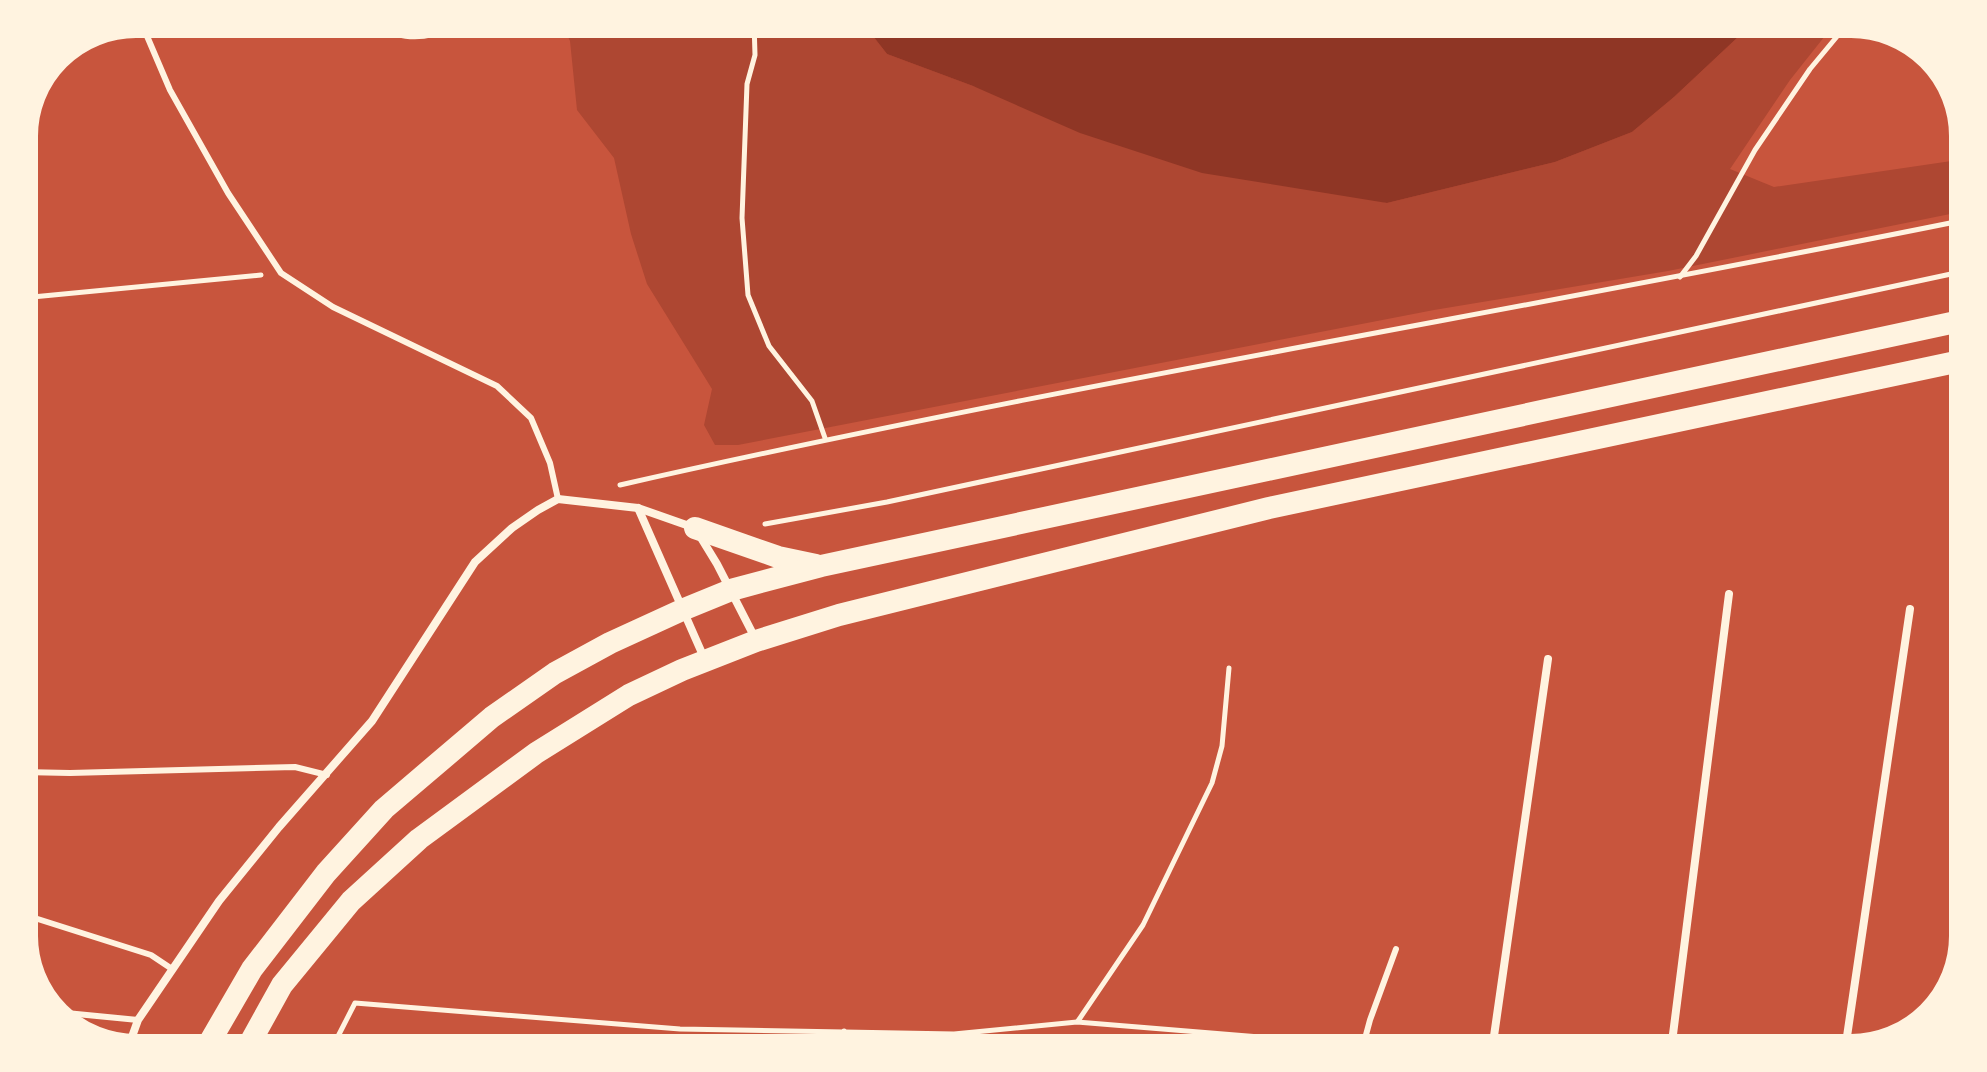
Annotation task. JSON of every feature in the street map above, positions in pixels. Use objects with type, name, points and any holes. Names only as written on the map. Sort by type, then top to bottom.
[{"type":"highway","points":[[213,1036],[252,969],[326,873],[384,809],[492,717],[555,673],[610,643],[682,610],[731,590],[821,566],[1951,323]]},
{"type":"highway","points":[[254,1036],[282,985],[351,901],[419,839],[536,753],[629,695],[705,660],[839,615],[1269,508],[1951,363]]},
{"type":"highway","points":[[695,528],[748,547],[821,566]]},
{"type":"street","points":[[132,1036],[138,1020],[219,901],[372,721],[475,562],[512,528],[558,499],[638,508],[695,528],[756,641]]},
{"type":"street","points":[[638,508],[705,660]]},
{"type":"street","points":[[1673,1036],[1729,594]]},
{"type":"street","points":[[1847,1036],[1910,609]]},
{"type":"street","points":[[1495,1036],[1548,659]]},
{"type":"lane","points":[[147,36],[170,90],[213,167],[281,273],[333,307],[497,386],[531,418],[550,463],[558,499]]},
{"type":"lane","points":[[405,36],[428,36]]},
{"type":"lane","points":[[36,772],[295,767],[327,775]]},
{"type":"lane","points":[[36,918],[151,955],[172,969]]},
{"type":"lane","points":[[1366,1036],[1396,949]]},
{"type":"lane","points":[[73,1014],[138,1020]]},
{"type":"path","points":[[754,36],[755,55],[747,84],[742,218],[748,295],[769,346],[812,401],[825,438]]},
{"type":"path","points":[[1679,278],[1696,256],[1755,150],[1810,69],[1837,36]]},
{"type":"path","points":[[617,485],[825,438],[1679,278],[1951,223]]},
{"type":"path","points":[[36,297],[281,273]]},
{"type":"path","points":[[748,547],[755,531],[766,524],[887,502],[1951,274]]},
{"type":"path","points":[[1077,1022],[1143,925],[1212,783],[1222,746],[1229,668]]},
{"type":"path","points":[[338,1036],[355,1003],[680,1029],[954,1034],[1077,1022],[1244,1036]]},
{"type":"path","points":[[843,1036],[844,1031]]},
{"type":"shaded area","points":[[568,36],[873,36],[887,54],[973,86],[1387,203],[1555,162],[1632,132],[1739,36],[1825,36],[1790,80],[1730,169],[1774,187],[1951,161],[1951,214],[1668,271],[1434,310],[738,445],[715,445],[704,425],[712,389],[647,284],[631,234],[614,158],[577,110]]},
{"type":"shaded area","points":[[873,36],[1739,36],[1632,132],[1555,162],[1387,203],[1202,173],[1080,133],[973,86],[887,54]]}]
